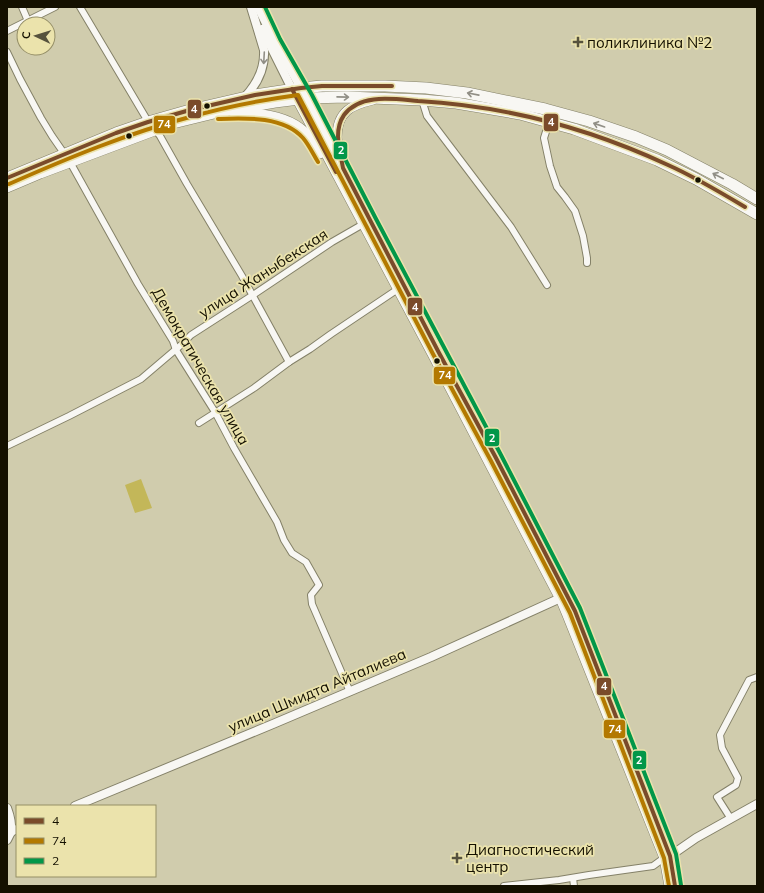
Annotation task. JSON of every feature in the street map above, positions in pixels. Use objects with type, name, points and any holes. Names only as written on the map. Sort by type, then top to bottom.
[{"type":"highway","points":[[7,178],[67,158],[190,110],[245,97],[296,88],[322,86],[380,86],[426,88],[467,93],[545,109],[636,137],[667,150],[727,181],[754,197],[745,207]]},
{"type":"highway","points":[[380,86],[380,98]]},
{"type":"highway","points":[[151,125],[173,123],[218,112],[302,98],[380,98],[456,103],[520,114],[574,128],[596,136],[657,160],[696,179],[757,214]]},
{"type":"highway","points":[[7,188],[40,173],[67,158]]},
{"type":"main road","points":[[296,88],[343,168],[366,222],[398,289],[563,597],[575,612],[667,857],[675,886]]},
{"type":"main road","points":[[302,98],[340,179],[366,222],[496,458],[534,533],[563,597]]},
{"type":"main road","points":[[343,168],[337,137],[341,120],[347,111],[354,106],[380,98]]},
{"type":"main road","points":[[218,112],[265,114],[292,123],[305,132],[327,164],[340,179]]},
{"type":"main road","points":[[667,857],[669,886]]},
{"type":"street","points":[[38,16],[55,7]]},
{"type":"street","points":[[80,7],[151,125],[160,136],[253,295],[289,362]]},
{"type":"street","points":[[251,7],[296,88]]},
{"type":"street","points":[[245,97],[261,74],[265,56],[251,7]]},
{"type":"street","points":[[258,7],[296,88]]},
{"type":"street","name":"Демократическая улица","points":[[7,52],[41,118],[67,158],[138,284],[173,341],[176,350],[215,412],[234,448],[278,522],[284,540],[292,553],[306,562],[319,585],[311,595],[312,604],[350,692]]},
{"type":"street","points":[[422,100],[427,116],[511,227],[547,285]]},
{"type":"street","points":[[549,122],[544,138],[550,166],[557,187],[575,211],[583,236],[587,263]]},
{"type":"street","name":"улица Жаныбекская","points":[[7,446],[141,379],[176,350],[191,335],[332,242],[366,222]]},
{"type":"street","points":[[199,423],[254,388],[289,362],[398,289]]},
{"type":"street","name":"улица Шмидта Айталиева","points":[[77,805],[437,655],[563,597]]},
{"type":"street","points":[[731,819],[717,797],[736,785],[738,778],[722,748],[720,735],[749,680],[757,677]]},
{"type":"street","points":[[504,886],[573,878],[589,874],[653,866],[696,838],[757,804]]},
{"type":"street","points":[[7,808],[11,820],[12,834]]},
{"type":"street","points":[[573,878],[574,886]]},
{"type":"shaded area","points":[[141,479],[152,508],[135,513],[125,485]]},
{"type":"transit line","name":"2","points":[[265,7],[280,39],[312,95],[580,608],[676,854],[681,885]]},
{"type":"transit line","name":"4","points":[[7,178],[116,133],[190,110],[255,95],[301,88],[322,86],[392,86]]},
{"type":"transit line","name":"4","points":[[292,89],[336,172]]},
{"type":"transit line","name":"74","points":[[9,184],[98,147],[167,123],[230,107],[298,95],[570,613],[664,858],[669,886]]},
{"type":"transit line","name":"4","points":[[675,886],[670,856],[575,611],[343,168],[338,141],[339,128],[344,115],[351,108],[359,103],[378,99],[399,99],[450,104],[514,114],[577,130],[638,152],[688,175],[745,207]]},
{"type":"transit line","name":"74","points":[[218,119],[240,118],[264,120],[285,126],[295,131],[303,138],[318,162]]},
{"type":"place","name":"поликлиника №2","points":[[578,42]]},
{"type":"place","name":"Диагностический центр","points":[[457,858]]}]
